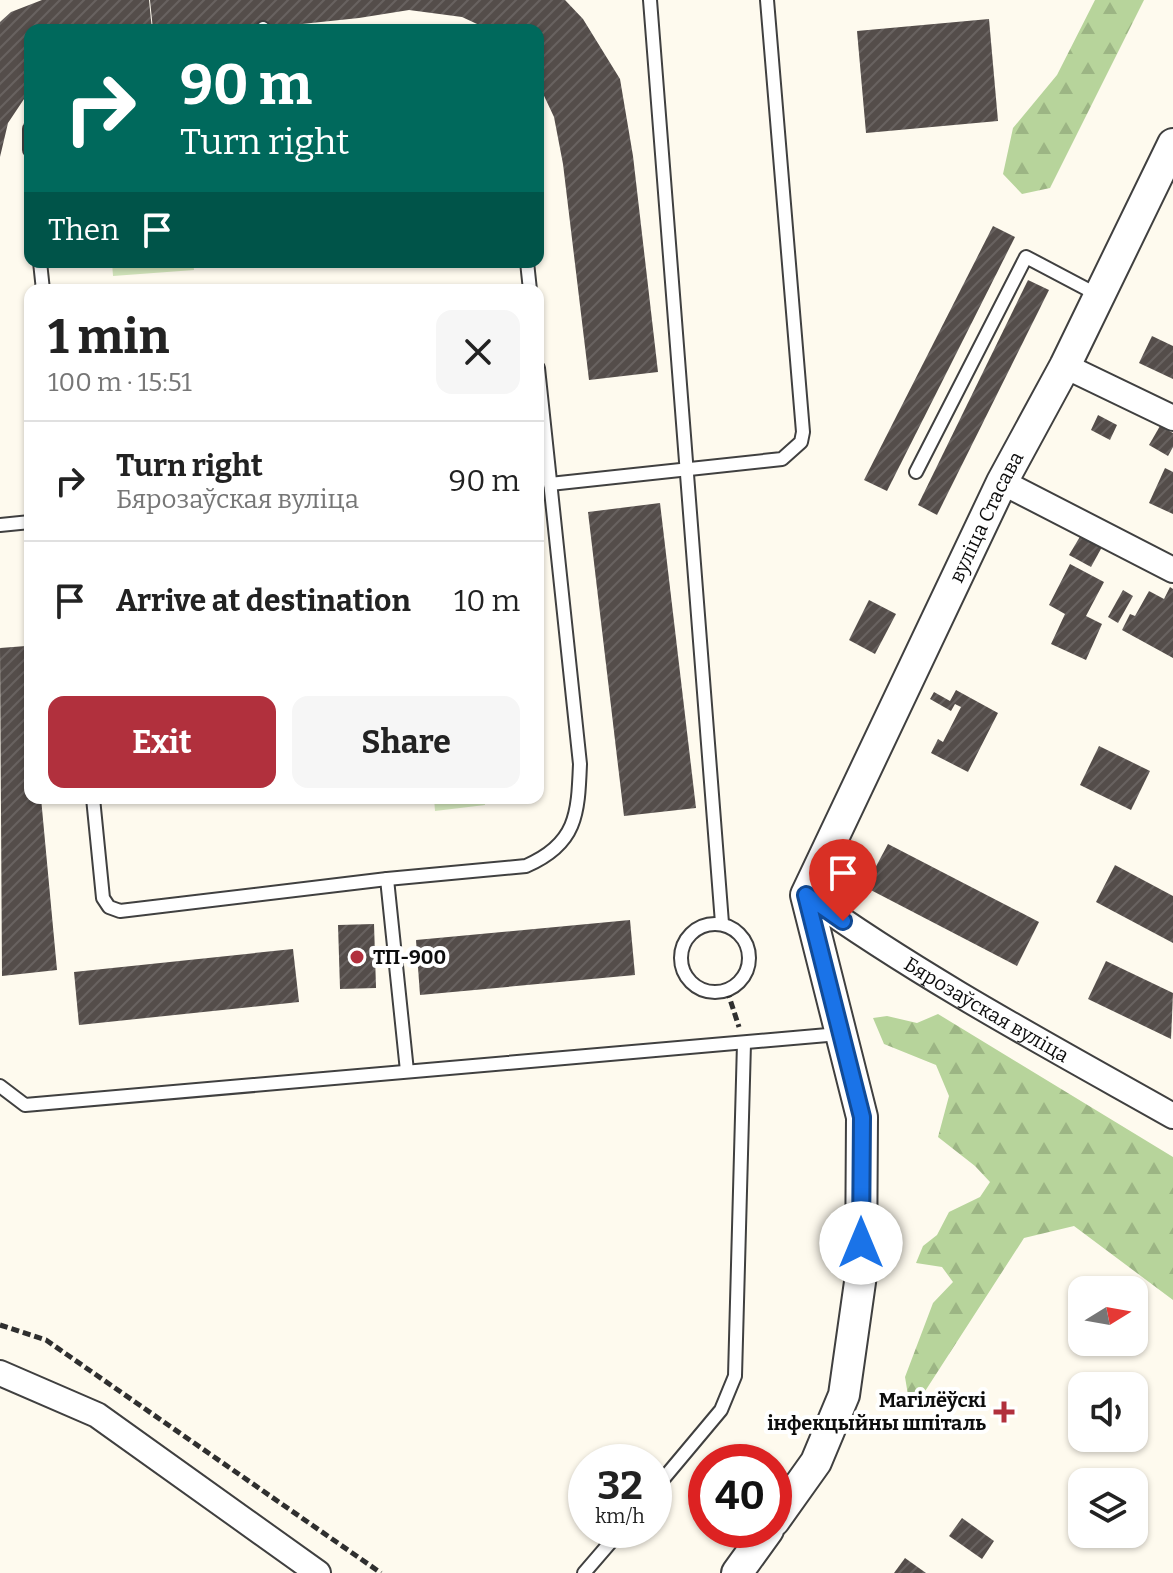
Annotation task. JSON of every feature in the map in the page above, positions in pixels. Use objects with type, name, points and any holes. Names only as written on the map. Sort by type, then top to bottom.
[{"type":"street","name":"вуліца Стасава","points":[[806,895],[1002,482],[1065,366],[1173,144]]},
{"type":"street","points":[[1065,366],[1173,418]]},
{"type":"street","points":[[1002,482],[1173,570]]},
{"type":"street","points":[[792,1496],[816,1462],[844,1395],[861,1275],[862,1117],[806,895]]},
{"type":"street","name":"Бярозаўская вуліца","points":[[806,895],[861,934],[1036,1039],[1173,1116]]},
{"type":"street","points":[[0,1373],[97,1415],[318,1573]]},
{"type":"street","points":[[737,1573],[755,1548]]},
{"type":"lane","points":[[650,0],[722,923]]},
{"type":"lane","points":[[550,484],[782,459],[801,442],[803,432],[767,0]]},
{"type":"lane","points":[[916,472],[1026,257],[1098,295]]},
{"type":"lane","points":[[94,804],[103,898],[109,907],[120,911],[526,866],[545,858],[572,826],[578,808],[580,764],[544,426]]},
{"type":"lane","points":[[0,525],[24,523]]},
{"type":"lane","points":[[387,879],[407,1071]]},
{"type":"lane","points":[[710,923],[722,923],[741,934],[750,955],[744,976],[727,990],[716,992],[694,986],[681,967],[680,955],[690,934],[710,923]]},
{"type":"lane","points":[[0,1086],[25,1105],[842,1033]]},
{"type":"lane","points":[[672,1469],[721,1410],[735,1376],[744,1043]]},
{"type":"lane","points":[[584,1573],[606,1548]]},
{"type":"path","points":[[727,990],[744,1043]]},
{"type":"path","points":[[0,1325],[46,1340],[381,1573]]},
{"type":"green space","points":[[1095,0],[1144,0],[1050,188],[1022,194],[1003,174],[1013,128],[1057,75]]},
{"type":"green space","points":[[112,268],[194,270],[113,276]]},
{"type":"green space","points":[[434,804],[485,805],[435,811]]},
{"type":"green space","points":[[938,1014],[1173,1157],[1173,1300],[1148,1281],[1148,1276],[1141,1276],[1074,1226],[1024,1238],[920,1399],[908,1395],[905,1377],[933,1303],[953,1282],[942,1267],[916,1263],[923,1246],[937,1235],[949,1212],[980,1197],[990,1182],[938,1137],[949,1096],[936,1065],[884,1044],[873,1018],[887,1016],[917,1023]]},
{"type":"building","points":[[42,0],[149,0],[151,24],[24,24],[24,99],[8,123],[0,157],[0,22],[11,12]]},
{"type":"building","points":[[150,0],[565,0],[583,19],[620,79],[633,156],[658,372],[589,380],[563,164],[554,117],[544,96],[544,24],[477,24],[462,17],[409,10],[302,24],[152,24]]},
{"type":"building","points":[[989,19],[998,121],[866,133],[857,31]]},
{"type":"building","points":[[993,226],[1015,237],[887,491],[864,480]]},
{"type":"building","points":[[1028,280],[1049,290],[937,515],[918,505]]},
{"type":"building","points":[[1152,336],[1173,346],[1173,379],[1139,363]]},
{"type":"building","points":[[1098,415],[1117,425],[1110,440],[1091,430]]},
{"type":"building","points":[[1160,426],[1173,433],[1173,447],[1168,456],[1149,445]]},
{"type":"building","points":[[1165,468],[1173,472],[1173,514],[1149,503]]},
{"type":"building","points":[[660,503],[696,808],[624,816],[588,512]]},
{"type":"building","points":[[1081,535],[1102,547],[1091,567],[1069,555]]},
{"type":"building","points":[[1070,564],[1104,582],[1086,616],[1102,624],[1086,660],[1051,644],[1065,614],[1049,605]]},
{"type":"building","points":[[1170,587],[1173,589],[1173,658],[1122,630],[1130,614],[1135,616],[1149,591],[1164,599]]},
{"type":"building","points":[[1123,590],[1133,596],[1118,623],[1108,617]]},
{"type":"building","points":[[869,600],[896,614],[875,654],[849,640]]},
{"type":"building","points":[[24,646],[24,804],[42,804],[57,970],[2,976],[0,648]]},
{"type":"building","points":[[956,690],[998,713],[968,772],[931,753],[938,739],[943,742],[961,707],[955,704],[951,711],[930,699],[934,692],[950,701]]},
{"type":"building","points":[[1099,746],[1150,771],[1131,810],[1080,785]]},
{"type":"building","points":[[888,844],[1039,922],[1017,966],[865,887]]},
{"type":"building","points":[[1115,865],[1173,896],[1173,943],[1096,902]]},
{"type":"building","points":[[630,920],[635,975],[420,995],[416,940]]},
{"type":"building","name":"ТП-900","points":[[374,924],[376,988],[340,989],[338,925]]},
{"type":"building","points":[[293,949],[299,1002],[79,1025],[74,972]]},
{"type":"building","points":[[1106,961],[1173,993],[1171,1039],[1088,999]]},
{"type":"building","points":[[962,1518],[994,1541],[982,1559],[949,1536]]},
{"type":"building","points":[[905,1558],[926,1573],[894,1573]]},
{"type":"place","name":"ТП-900","points":[[357,957]]},
{"type":"place","name":"Магілёўскі інфекцыйны шпіталь","points":[[1004,1412]]},
{"type":"route","points":[[843,921],[806,895],[862,1117],[861,1243]]}]
